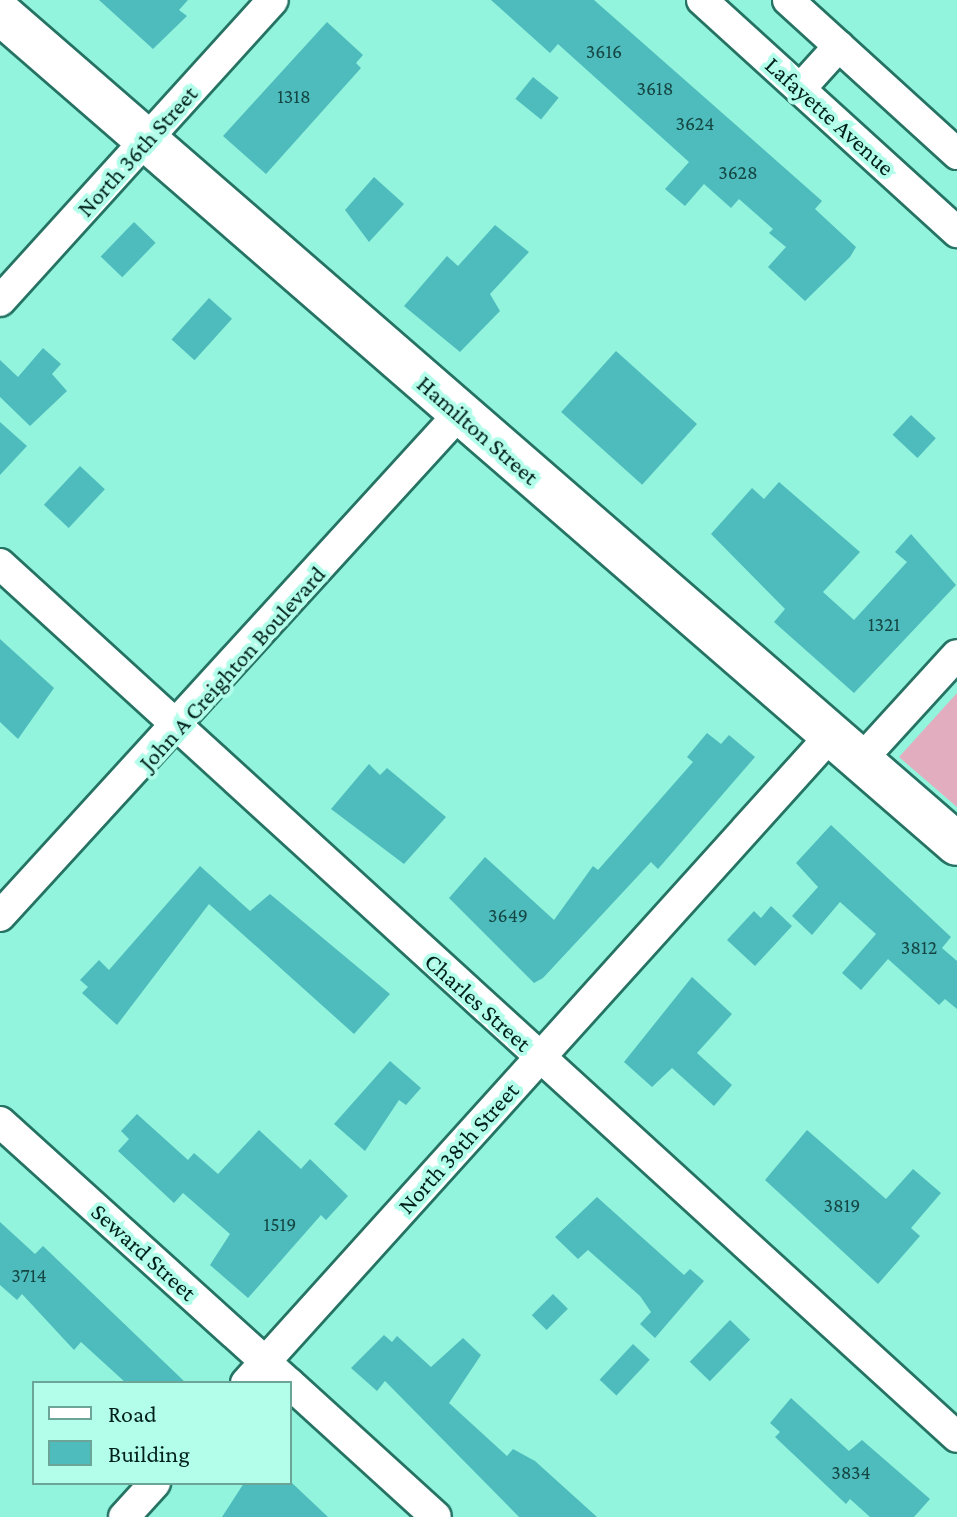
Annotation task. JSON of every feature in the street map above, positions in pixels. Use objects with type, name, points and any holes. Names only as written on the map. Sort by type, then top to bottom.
[{"type":"main road","name":"Hamilton Street","points":[[0,13],[957,844]]},
{"type":"street","name":"North 36th Street","points":[[0,301],[273,0]]},
{"type":"street","name":"Lafayette Avenue","points":[[702,0],[957,232]]},
{"type":"street","points":[[788,0],[957,154]]},
{"type":"street","points":[[800,89],[839,46]]},
{"type":"street","name":"John A Creighton Boulevard","points":[[0,916],[179,728],[459,414]]},
{"type":"street","name":"Charles Street","points":[[0,564],[957,1437]]},
{"type":"street","name":"North 38th Street","points":[[255,1372],[540,1059],[846,747],[957,655]]},
{"type":"street","name":"Seward Street","points":[[0,1122],[255,1372],[280,1381]]},
{"type":"street","name":"Seward Street","points":[[292,1387],[436,1517]]},
{"type":"street","points":[[124,1517],[153,1485]]},
{"type":"shaded area","points":[[957,693],[957,807],[899,757]]},
{"type":"building","points":[[99,0],[188,0],[179,10],[187,16],[153,49]]},
{"type":"building","points":[[491,0],[594,0],[822,201],[815,209],[856,247],[850,257],[805,301],[768,267],[786,247],[769,233],[773,229],[739,199],[731,208],[704,184],[685,206],[665,189],[689,162],[558,44],[550,53]]},
{"type":"building","points":[[327,22],[363,55],[356,63],[361,68],[266,174],[223,136]]},
{"type":"building","points":[[533,77],[559,98],[541,120],[515,99]]},
{"type":"building","points":[[374,177],[404,204],[369,242],[345,210]]},
{"type":"building","points":[[134,222],[156,243],[122,277],[101,257]]},
{"type":"building","points":[[495,225],[529,252],[490,294],[500,311],[460,352],[404,306],[447,256],[458,266]]},
{"type":"building","points":[[209,298],[232,319],[195,360],[172,340]]},
{"type":"building","points":[[43,348],[61,364],[52,374],[67,391],[30,426],[0,397],[0,360],[18,377]]},
{"type":"building","points":[[616,351],[697,424],[642,485],[561,412]]},
{"type":"building","points":[[911,415],[936,438],[917,458],[893,435]]},
{"type":"building","points":[[0,422],[27,446],[0,475]]},
{"type":"building","points":[[80,466],[105,489],[69,528],[44,505]]},
{"type":"building","points":[[779,482],[860,552],[823,592],[854,620],[907,562],[895,552],[911,534],[956,585],[854,693],[774,622],[785,609],[711,534],[752,488],[764,499]]},
{"type":"building","points":[[0,639],[54,688],[18,739],[0,722]]},
{"type":"building","points":[[707,733],[721,744],[729,735],[755,757],[658,869],[651,862],[543,978],[534,983],[449,898],[485,857],[554,920],[593,866],[598,870],[693,762],[687,757]]},
{"type":"building","points":[[369,764],[380,775],[387,768],[446,817],[404,864],[331,809]]},
{"type":"building","points":[[831,825],[951,937],[942,948],[957,961],[957,1009],[945,999],[939,1005],[888,959],[861,990],[842,973],[876,934],[840,902],[812,935],[792,916],[818,887],[796,863]]},
{"type":"building","points":[[200,866],[250,911],[270,894],[390,994],[354,1034],[209,904],[117,1025],[82,993],[88,987],[80,980],[99,960],[109,970]]},
{"type":"building","points":[[771,906],[792,926],[755,966],[727,940],[754,911],[761,918]]},
{"type":"building","points":[[692,977],[732,1014],[697,1053],[732,1085],[714,1106],[672,1068],[652,1087],[624,1062]]},
{"type":"building","points":[[390,1061],[421,1088],[406,1105],[399,1100],[365,1151],[334,1124]]},
{"type":"building","points":[[137,1114],[188,1160],[194,1153],[218,1174],[259,1130],[301,1169],[310,1159],[348,1196],[326,1220],[321,1215],[248,1298],[210,1265],[230,1234],[183,1193],[174,1203],[118,1151],[129,1139],[121,1131]]},
{"type":"building","points":[[807,1130],[886,1199],[913,1169],[941,1193],[911,1228],[920,1236],[878,1284],[765,1180]]},
{"type":"building","points":[[597,1197],[684,1275],[690,1269],[704,1281],[655,1338],[640,1324],[651,1312],[640,1296],[588,1250],[578,1259],[555,1237]]},
{"type":"building","points":[[0,1222],[35,1254],[43,1246],[184,1381],[124,1381],[81,1342],[74,1350],[22,1294],[17,1300],[0,1285]]},
{"type":"building","points":[[553,1294],[568,1309],[547,1330],[532,1315]]},
{"type":"building","points":[[730,1320],[750,1339],[710,1381],[690,1362]]},
{"type":"building","points":[[384,1335],[392,1342],[397,1336],[431,1367],[463,1338],[481,1355],[449,1403],[507,1456],[513,1449],[535,1461],[597,1517],[519,1517],[385,1381],[377,1391],[351,1368]]},
{"type":"building","points":[[633,1344],[650,1360],[616,1396],[600,1380]]},
{"type":"building","points":[[791,1398],[849,1451],[862,1440],[930,1499],[914,1517],[870,1517],[850,1499],[846,1504],[775,1437],[780,1432],[770,1423]]},
{"type":"building","points":[[292,1483],[328,1517],[222,1517],[243,1485]]}]
